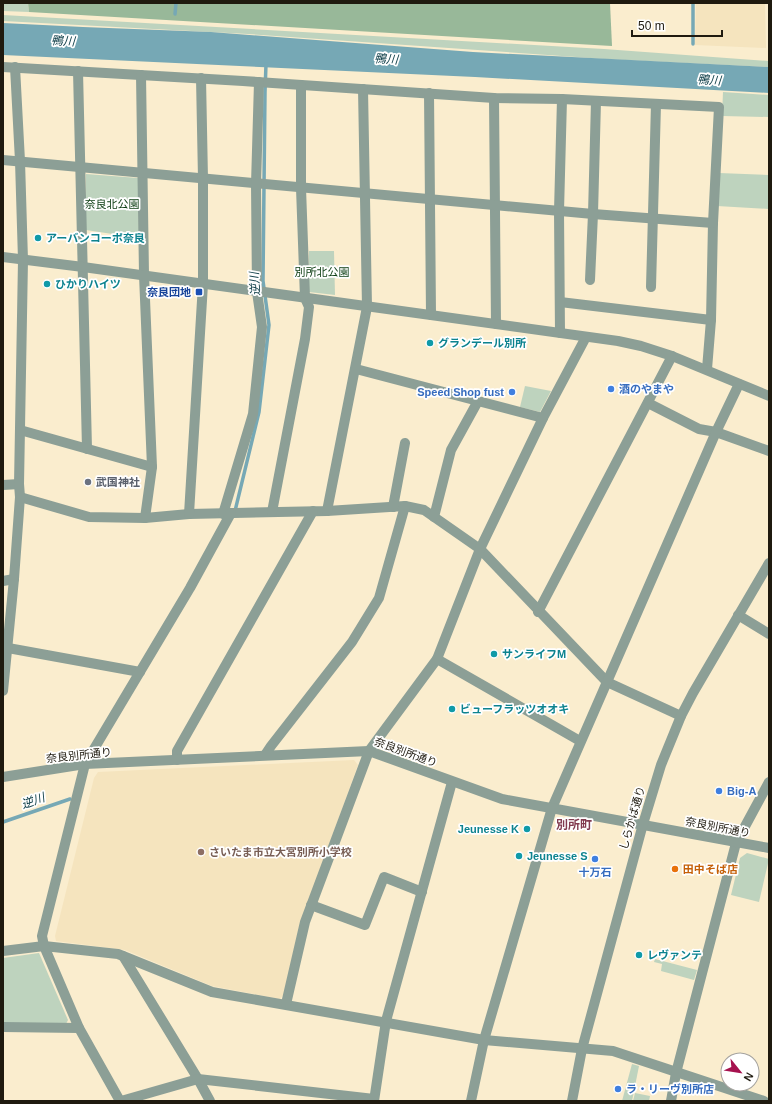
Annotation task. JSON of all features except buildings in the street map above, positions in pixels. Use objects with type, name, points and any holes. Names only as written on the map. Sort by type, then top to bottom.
[{"type":"street","points":[[3,67],[201,78],[494,98],[562,99],[719,107],[713,224],[711,320],[707,369]]},
{"type":"street","points":[[3,691],[4,668],[8,648],[20,496],[23,260],[15,67]]},
{"type":"street","points":[[78,71],[87,449]]},
{"type":"street","points":[[141,75],[144,275],[152,467],[145,518]]},
{"type":"street","points":[[189,514],[203,284],[201,78]]},
{"type":"street","points":[[263,82],[259,292],[262,327],[253,414],[227,514],[140,672],[85,764],[42,936],[44,946],[78,1028],[120,1101],[198,1078],[374,1100],[386,1021],[452,782]]},
{"type":"street","points":[[272,512],[305,339],[309,307],[305,298],[301,188],[301,85]]},
{"type":"street","points":[[327,511],[368,307],[363,89]]},
{"type":"street","points":[[428,93],[431,200],[431,315]]},
{"type":"street","points":[[494,98],[496,324]]},
{"type":"street","points":[[560,333],[559,211],[562,99]]},
{"type":"street","points":[[590,280],[596,101]]},
{"type":"street","points":[[651,287],[656,104]]},
{"type":"street","points":[[3,160],[262,185],[713,224]]},
{"type":"street","points":[[3,257],[496,324],[641,346],[707,369],[769,396]]},
{"type":"street","points":[[560,302],[711,320]]},
{"type":"street","points":[[286,1004],[305,922],[369,751],[436,659],[480,549],[543,418],[586,337]]},
{"type":"street","points":[[538,612],[672,356]]},
{"type":"street","points":[[356,369],[543,418]]},
{"type":"street","points":[[472,1101],[484,1040],[552,808],[716,432],[739,384]]},
{"type":"street","points":[[434,517],[451,450],[478,401]]},
{"type":"street","points":[[648,403],[699,428],[716,432],[769,451]]},
{"type":"street","points":[[20,430],[152,467]]},
{"type":"street","points":[[393,507],[405,443]]},
{"type":"street","points":[[3,485],[19,484]]},
{"type":"street","points":[[20,496],[89,517],[145,518],[189,514],[327,511],[405,506],[424,510],[480,549],[538,612],[607,682],[681,716]]},
{"type":"street","points":[[266,755],[352,642],[378,598],[405,506]]},
{"type":"street","points":[[176,760],[177,751],[313,511]]},
{"type":"street","name":"しらかば通り","points":[[572,1101],[582,1049],[643,824],[661,765],[681,716],[769,563]]},
{"type":"street","points":[[3,581],[14,579]]},
{"type":"street","points":[[738,615],[769,634]]},
{"type":"street","points":[[8,648],[140,672]]},
{"type":"street","points":[[436,659],[580,741]]},
{"type":"street","name":"奈良別所通り","points":[[3,777],[85,764],[369,751],[502,799],[769,848]]},
{"type":"street","points":[[671,1101],[676,1073],[736,843],[769,782]]},
{"type":"street","points":[[311,905],[365,925],[384,877],[422,892]]},
{"type":"street","points":[[3,951],[44,946],[118,954],[212,992],[386,1021],[484,1040],[613,1051],[764,1101]]},
{"type":"street","points":[[123,956],[198,1078],[210,1101]]},
{"type":"street","points":[[3,1027],[78,1028]]},
{"type":"street","points":[[768,1101],[769,1096]]},
{"type":"shaded area","points":[[696,3],[765,3],[766,48],[695,45]]},
{"type":"shaded area","name":"さいたま市立大宮別所小学校","points":[[354,760],[358,765],[299,927],[284,994],[280,999],[212,986],[125,950],[56,941],[55,936],[94,778],[98,772]]},
{"type":"green space","points":[[3,3],[28,3],[29,12],[3,11]]},
{"type":"green space","points":[[28,3],[610,3],[612,46],[29,12]]},
{"type":"green space","points":[[3,15],[604,49],[769,61],[769,67],[605,59],[248,34],[3,21]]},
{"type":"green space","points":[[723,92],[769,95],[769,117],[722,116]]},
{"type":"green space","points":[[719,173],[769,175],[769,209],[717,206]]},
{"type":"green space","name":"奈良北公園","points":[[86,174],[138,178],[139,238],[86,230]]},
{"type":"green space","name":"別所北公園","points":[[309,251],[334,251],[335,295],[309,292]]},
{"type":"green space","points":[[525,386],[551,391],[540,412],[520,407]]},
{"type":"green space","points":[[747,853],[769,859],[759,902],[731,895],[740,858]]},
{"type":"green space","points":[[39,953],[68,1020],[66,1024],[3,1024],[3,958]]},
{"type":"green space","points":[[655,959],[697,970],[694,980],[661,971],[662,964],[654,962]]},
{"type":"green space","points":[[632,1064],[639,1066],[632,1101],[622,1101]]},
{"type":"green space","points":[[635,1093],[650,1096],[649,1101],[633,1101]]},
{"type":"water","name":"鴨川","points":[[3,23],[211,32],[473,52],[769,67],[769,93],[475,77],[3,55]]},
{"type":"waterway","name":"逆川","points":[[175,14],[176,3]]},
{"type":"waterway","points":[[693,3],[693,44]]},
{"type":"waterway","name":"逆川","points":[[235,511],[259,412],[269,325],[263,281],[266,64]]},
{"type":"waterway","name":"逆川","points":[[3,822],[70,799]]},
{"type":"place","name":"アーバンコーポ奈良","points":[[38,238]]},
{"type":"place","name":"ひかりハイツ","points":[[47,284]]},
{"type":"place","name":"奈良団地","points":[[199,292]]},
{"type":"place","name":"グランデール別所","points":[[430,343]]},
{"type":"place","name":"酒のやまや","points":[[611,389]]},
{"type":"place","name":"Speed Shop fust","points":[[512,392]]},
{"type":"place","name":"武国神社","points":[[88,482]]},
{"type":"place","name":"サンライフM","points":[[494,654]]},
{"type":"place","name":"ビューフラッツオオキ","points":[[452,709]]},
{"type":"place","name":"Big-A","points":[[719,791]]},
{"type":"place","name":"Jeunesse K","points":[[527,829]]},
{"type":"place","name":"さいたま市立大宮別所小学校","points":[[201,852]]},
{"type":"place","name":"Jeunesse S","points":[[519,856]]},
{"type":"place","name":"十万石","points":[[595,859]]},
{"type":"place","name":"田中そば店","points":[[675,869]]},
{"type":"place","name":"レヴァンテ","points":[[639,955]]},
{"type":"place","name":"ラ・リーヴ別所店","points":[[618,1089]]},
{"type":"district","name":"別所町","points":[[574,825]]}]
